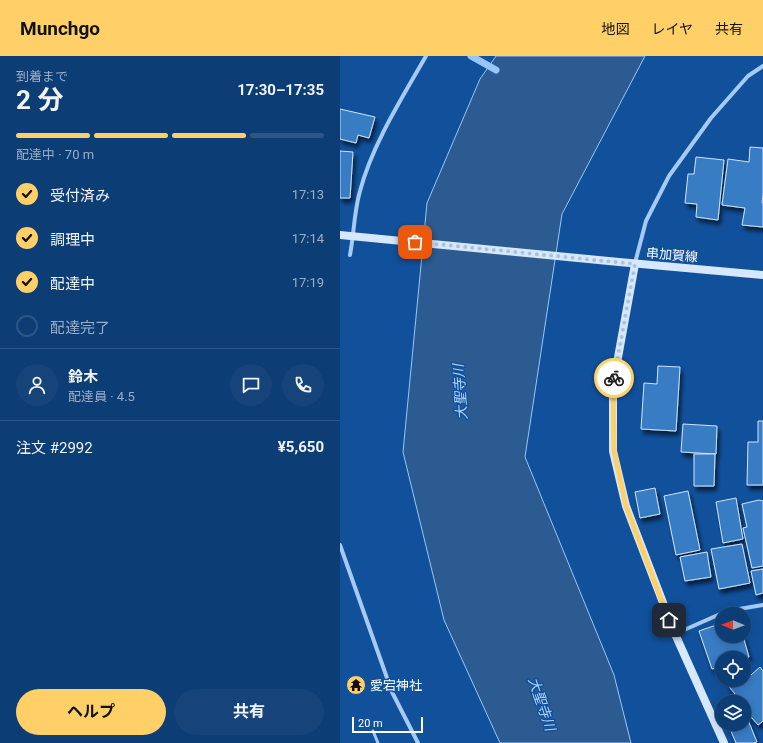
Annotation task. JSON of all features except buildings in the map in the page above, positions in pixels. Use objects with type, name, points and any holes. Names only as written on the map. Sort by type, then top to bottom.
[{"type":"street","points":[[350,255],[360,191],[375,150],[395,110],[426,56]]},
{"type":"street","points":[[724,743],[674,634],[626,506],[614,451],[613,385],[635,264],[646,221],[669,176],[711,118],[748,76],[763,66]]},
{"type":"street","name":"串加賀線","points":[[340,235],[635,264],[763,274]]},
{"type":"street","points":[[340,548],[392,692],[418,743]]},
{"type":"street","points":[[674,634],[727,611],[763,605]]},
{"type":"lane","points":[[373,731],[378,743]]},
{"type":"water","name":"大聖寺川","points":[[496,56],[645,56],[562,214],[525,457],[614,675],[631,743],[500,743],[444,620],[403,452],[427,203],[480,79]]},
{"type":"waterway","points":[[471,56],[496,70]]},
{"type":"way so far","points":[[415,242],[635,264],[614,378]]},
{"type":"place","name":"愛宕神社","points":[[356,685]]},
{"type":"route","points":[[614,378],[614,451],[626,506],[669,620]]}]
